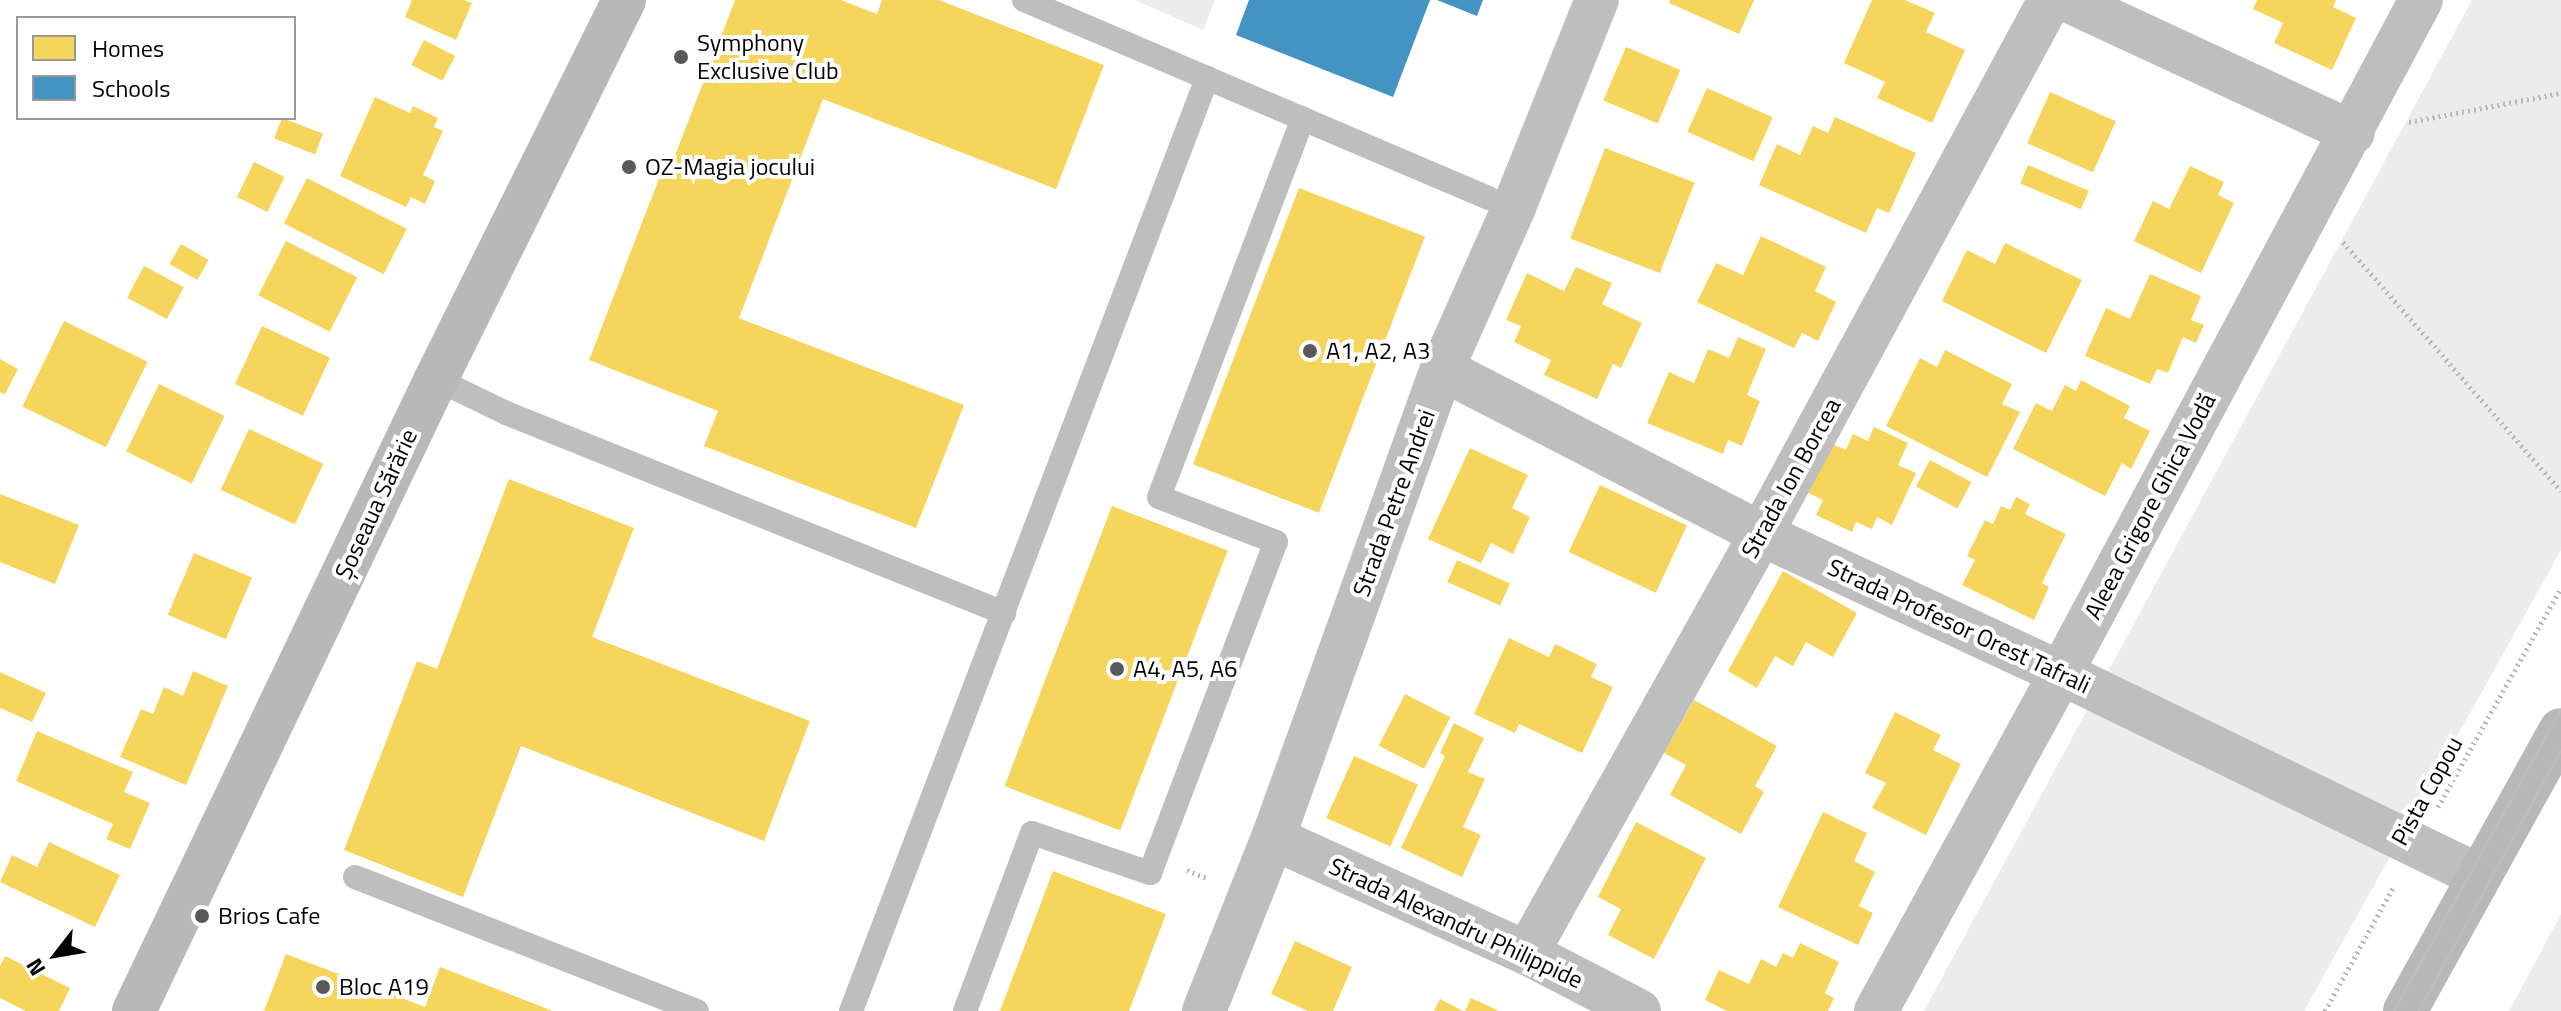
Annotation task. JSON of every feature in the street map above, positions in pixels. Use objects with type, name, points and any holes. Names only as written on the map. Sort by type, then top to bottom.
[{"type":"street","name":"Șoseaua Sărărie","points":[[134,1011],[436,379],[624,0]]},
{"type":"street","name":"Strada Petre Andrei","points":[[1204,1011],[1273,838],[1442,369],[1514,207],[1597,0]]},
{"type":"street","name":"Strada Ion Borcea","points":[[1527,953],[1761,534],[2050,0]]},
{"type":"street","points":[[2067,0],[2353,133]]},
{"type":"street","name":"Aleea Grigore Ghica Vodă","points":[[1876,1011],[2061,673],[2311,204],[2353,133],[2421,0]]},
{"type":"street","name":"Strada Profesor Orest Tafrali","points":[[1442,369],[1761,534],[2061,673],[2479,876]]},
{"type":"street","points":[[2405,1011],[2561,730]]},
{"type":"street","name":"Strada Alexandru Philippide","points":[[1273,838],[1527,953],[1639,1011]]},
{"type":"lane","points":[[1024,0],[1489,198]]},
{"type":"lane","points":[[851,1011],[1207,78]]},
{"type":"lane","points":[[965,1011],[1032,833],[1150,873],[1276,542],[1159,497],[1303,118]]},
{"type":"lane","points":[[436,379],[506,413],[1004,613]]},
{"type":"lane","points":[[355,877],[697,1011]]},
{"type":"path","points":[[2353,133],[2561,93]]},
{"type":"path","points":[[2311,204],[2561,491]]},
{"type":"path","name":"Pista Copou","points":[[2325,1011],[2561,588]]},
{"type":"path","points":[[1156,858],[1250,896]]},
{"type":"shaded area","points":[[1135,0],[1215,0],[1203,30]]},
{"type":"shaded area","points":[[2472,0],[2561,0],[2561,550],[2304,1011],[1924,1011]]},
{"type":"shaded area","points":[[2561,914],[2561,1011],[2509,1011]]},
{"type":"building: Homes","points":[[412,0],[464,0],[472,3],[456,40],[405,17]]},
{"type":"building: Homes","points":[[735,0],[841,0],[877,14],[882,0],[939,0],[1104,65],[1056,189],[823,99],[739,318],[964,405],[916,528],[704,446],[718,411],[589,360],[665,163],[671,166]]},
{"type":"building: Homes","points":[[1670,0],[1754,0],[1739,34],[1669,3]]},
{"type":"building: Homes","points":[[1872,0],[1905,0],[1935,13],[1926,32],[1965,50],[1932,123],[1877,98],[1885,82],[1844,63]]},
{"type":"building: Homes","points":[[2257,0],[2336,0],[2333,7],[2356,18],[2332,70],[2274,43],[2283,23],[2253,9]]},
{"type":"building: Homes","points":[[424,40],[455,56],[442,81],[411,65]]},
{"type":"building: Homes","points":[[1626,47],[1680,70],[1658,123],[1603,100]]},
{"type":"building: Homes","points":[[1707,88],[1773,117],[1753,161],[1687,132]]},
{"type":"building: Homes","points":[[2050,92],[2116,121],[2093,172],[2027,143]]},
{"type":"building: Homes","points":[[375,97],[410,113],[413,106],[438,118],[434,127],[443,131],[423,175],[435,181],[425,204],[411,197],[406,207],[340,176]]},
{"type":"building: Homes","points":[[1835,117],[1916,153],[1889,213],[1877,208],[1866,233],[1759,185],[1777,144],[1800,155],[1813,126],[1828,133]]},
{"type":"building: Homes","points":[[281,120],[323,134],[315,154],[274,139]]},
{"type":"building: Homes","points":[[1605,148],[1695,182],[1660,273],[1570,239]]},
{"type":"building: Homes","points":[[254,162],[285,177],[267,212],[237,197]]},
{"type":"building: Homes","points":[[2028,165],[2089,191],[2081,209],[2020,183]]},
{"type":"building: Homes","points":[[2190,166],[2224,182],[2218,195],[2234,203],[2201,273],[2134,241],[2153,201],[2169,209]]},
{"type":"building: Homes","points":[[307,178],[407,229],[384,274],[284,223]]},
{"type":"building: Homes","name":"A1, A2, A3","points":[[1299,188],[1425,236],[1319,513],[1193,464]]},
{"type":"building: Homes","points":[[1761,236],[1826,267],[1815,291],[1836,302],[1818,341],[1802,333],[1794,348],[1697,302],[1716,263],[1743,275]]},
{"type":"building: Homes","points":[[286,241],[357,277],[330,332],[258,295]]},
{"type":"building: Homes","points":[[2005,243],[2082,280],[2046,353],[1942,301],[1967,250],[1995,264]]},
{"type":"building: Homes","points":[[181,244],[209,260],[197,280],[170,264]]},
{"type":"building: Homes","points":[[144,266],[184,287],[167,319],[127,298]]},
{"type":"building: Homes","points":[[1576,267],[1612,283],[1602,304],[1642,323],[1621,368],[1613,364],[1597,399],[1544,375],[1551,360],[1514,342],[1521,326],[1506,320],[1527,273],[1564,291]]},
{"type":"building: Homes","points":[[2150,274],[2201,296],[2191,320],[2204,325],[2196,343],[2183,337],[2168,373],[2157,369],[2150,384],[2085,356],[2106,308],[2130,319]]},
{"type":"building: Homes","points":[[64,321],[148,362],[106,447],[22,406]]},
{"type":"building: Homes","points":[[262,326],[330,358],[303,416],[235,384]]},
{"type":"building: Homes","points":[[1738,337],[1766,349],[1747,395],[1760,401],[1742,446],[1728,440],[1723,454],[1647,423],[1669,372],[1694,383],[1708,349],[1729,358]]},
{"type":"building: Homes","points":[[1945,350],[2012,384],[2002,404],[2020,412],[1987,477],[1886,426],[1920,358],[1937,367]]},
{"type":"building: Homes","points":[[0,359],[18,369],[5,394],[0,392]]},
{"type":"building: Homes","points":[[2081,380],[2130,406],[2124,418],[2150,431],[2131,469],[2122,463],[2105,496],[2013,449],[2036,403],[2052,411],[2065,385],[2076,391]]},
{"type":"building: Homes","points":[[159,384],[225,416],[192,483],[126,451]]},
{"type":"building: Homes","points":[[1874,427],[1908,443],[1898,465],[1916,473],[1892,525],[1877,517],[1872,529],[1856,522],[1852,532],[1816,515],[1823,500],[1808,493],[1830,443],[1846,450],[1853,434],[1868,441]]},
{"type":"building: Homes","points":[[249,429],[323,464],[295,524],[221,490]]},
{"type":"building: Homes","points":[[1470,448],[1528,475],[1512,508],[1530,517],[1513,554],[1491,543],[1481,563],[1428,539]]},
{"type":"building: Homes","points":[[1930,460],[1971,482],[1957,509],[1916,486]]},
{"type":"building: Homes","points":[[509,479],[634,528],[592,637],[810,721],[764,841],[521,746],[463,897],[344,850],[417,661],[437,669]]},
{"type":"building: Homes","points":[[1600,485],[1687,526],[1656,593],[1569,552]]},
{"type":"building: Homes","points":[[0,494],[79,525],[55,584],[0,562]]},
{"type":"building: Homes","points":[[2016,497],[2030,504],[2025,514],[2066,534],[2042,583],[2049,587],[2034,620],[1962,585],[1975,560],[1967,556],[1985,520],[1993,524],[2001,506],[2010,510]]},
{"type":"building: Homes","name":"A4, A5, A6","points":[[1112,506],[1228,550],[1120,831],[1004,786]]},
{"type":"building: Homes","points":[[194,553],[252,578],[226,639],[168,615]]},
{"type":"building: Homes","points":[[1457,560],[1510,584],[1500,606],[1447,582]]},
{"type":"building: Homes","points":[[1783,571],[1857,613],[1833,657],[1806,642],[1793,666],[1775,656],[1757,688],[1728,671]]},
{"type":"building: Homes","points":[[1509,638],[1549,657],[1555,644],[1597,664],[1591,677],[1613,687],[1582,753],[1519,724],[1515,733],[1474,714]]},
{"type":"building: Homes","points":[[193,671],[228,686],[186,785],[120,757],[141,709],[153,714],[164,687],[183,696]]},
{"type":"building: Homes","points":[[0,672],[46,693],[32,722],[0,708]]},
{"type":"building: Homes","points":[[1405,694],[1450,717],[1424,769],[1379,746]]},
{"type":"building: Homes","points":[[1694,700],[1777,746],[1755,786],[1764,792],[1741,834],[1670,795],[1686,765],[1664,753]]},
{"type":"building: Homes","points":[[1895,712],[1941,735],[1933,750],[1961,764],[1926,835],[1872,808],[1886,783],[1865,773]]},
{"type":"building: Homes","points":[[1454,723],[1484,738],[1468,772],[1485,779],[1463,827],[1481,835],[1462,877],[1401,848],[1445,756],[1440,753]]},
{"type":"building: Homes","points":[[37,731],[133,772],[124,792],[150,803],[130,849],[106,839],[113,824],[16,781]]},
{"type":"building: Homes","points":[[1354,756],[1418,784],[1390,847],[1326,818]]},
{"type":"building: Homes","points":[[1823,812],[1867,833],[1854,861],[1875,872],[1859,906],[1873,913],[1858,945],[1778,907]]},
{"type":"building: Homes","points":[[1636,822],[1706,858],[1654,959],[1608,935],[1621,909],[1598,897]]},
{"type":"building: Homes","points":[[49,842],[120,875],[95,927],[0,882],[12,855],[37,867]]},
{"type":"building: Homes","points":[[1053,871],[1166,914],[1129,1011],[1000,1011]]},
{"type":"building: Homes","points":[[1295,941],[1352,967],[1333,1011],[1308,1011],[1271,994]]},
{"type":"building: Homes","points":[[1800,943],[1839,962],[1825,993],[1834,998],[1828,1011],[1727,1011],[1705,1000],[1719,970],[1749,984],[1761,959],[1776,967],[1783,953],[1793,958]]},
{"type":"building: Homes","name":"Bloc A19","points":[[286,954],[425,1007],[440,967],[553,1011],[264,1011]]},
{"type":"building: Homes","points":[[5,956],[70,988],[59,1011],[26,1011],[0,998],[0,966]]},
{"type":"building: Homes","points":[[1471,998],[1499,1011],[1465,1011]]},
{"type":"building: Homes","points":[[1440,999],[1463,1011],[1434,1011]]},
{"type":"building: Schools","points":[[1249,0],[1430,0],[1393,97],[1236,35]]},
{"type":"building: Schools","points":[[1437,0],[1483,0],[1477,16]]},
{"type":"tram line","points":[[2394,1011],[2561,710]]},
{"type":"tram line","points":[[2419,1011],[2561,751]]},
{"type":"place","name":"Symphony Exclusive Club","points":[[681,57]]},
{"type":"place","name":"OZ-Magia jocului","points":[[629,167]]},
{"type":"place","name":"A1, A2, A3","points":[[1310,351]]},
{"type":"place","name":"A4, A5, A6","points":[[1117,669]]},
{"type":"place","name":"Brios Cafe","points":[[202,916]]},
{"type":"place","name":"Bloc A19","points":[[323,987]]}]
